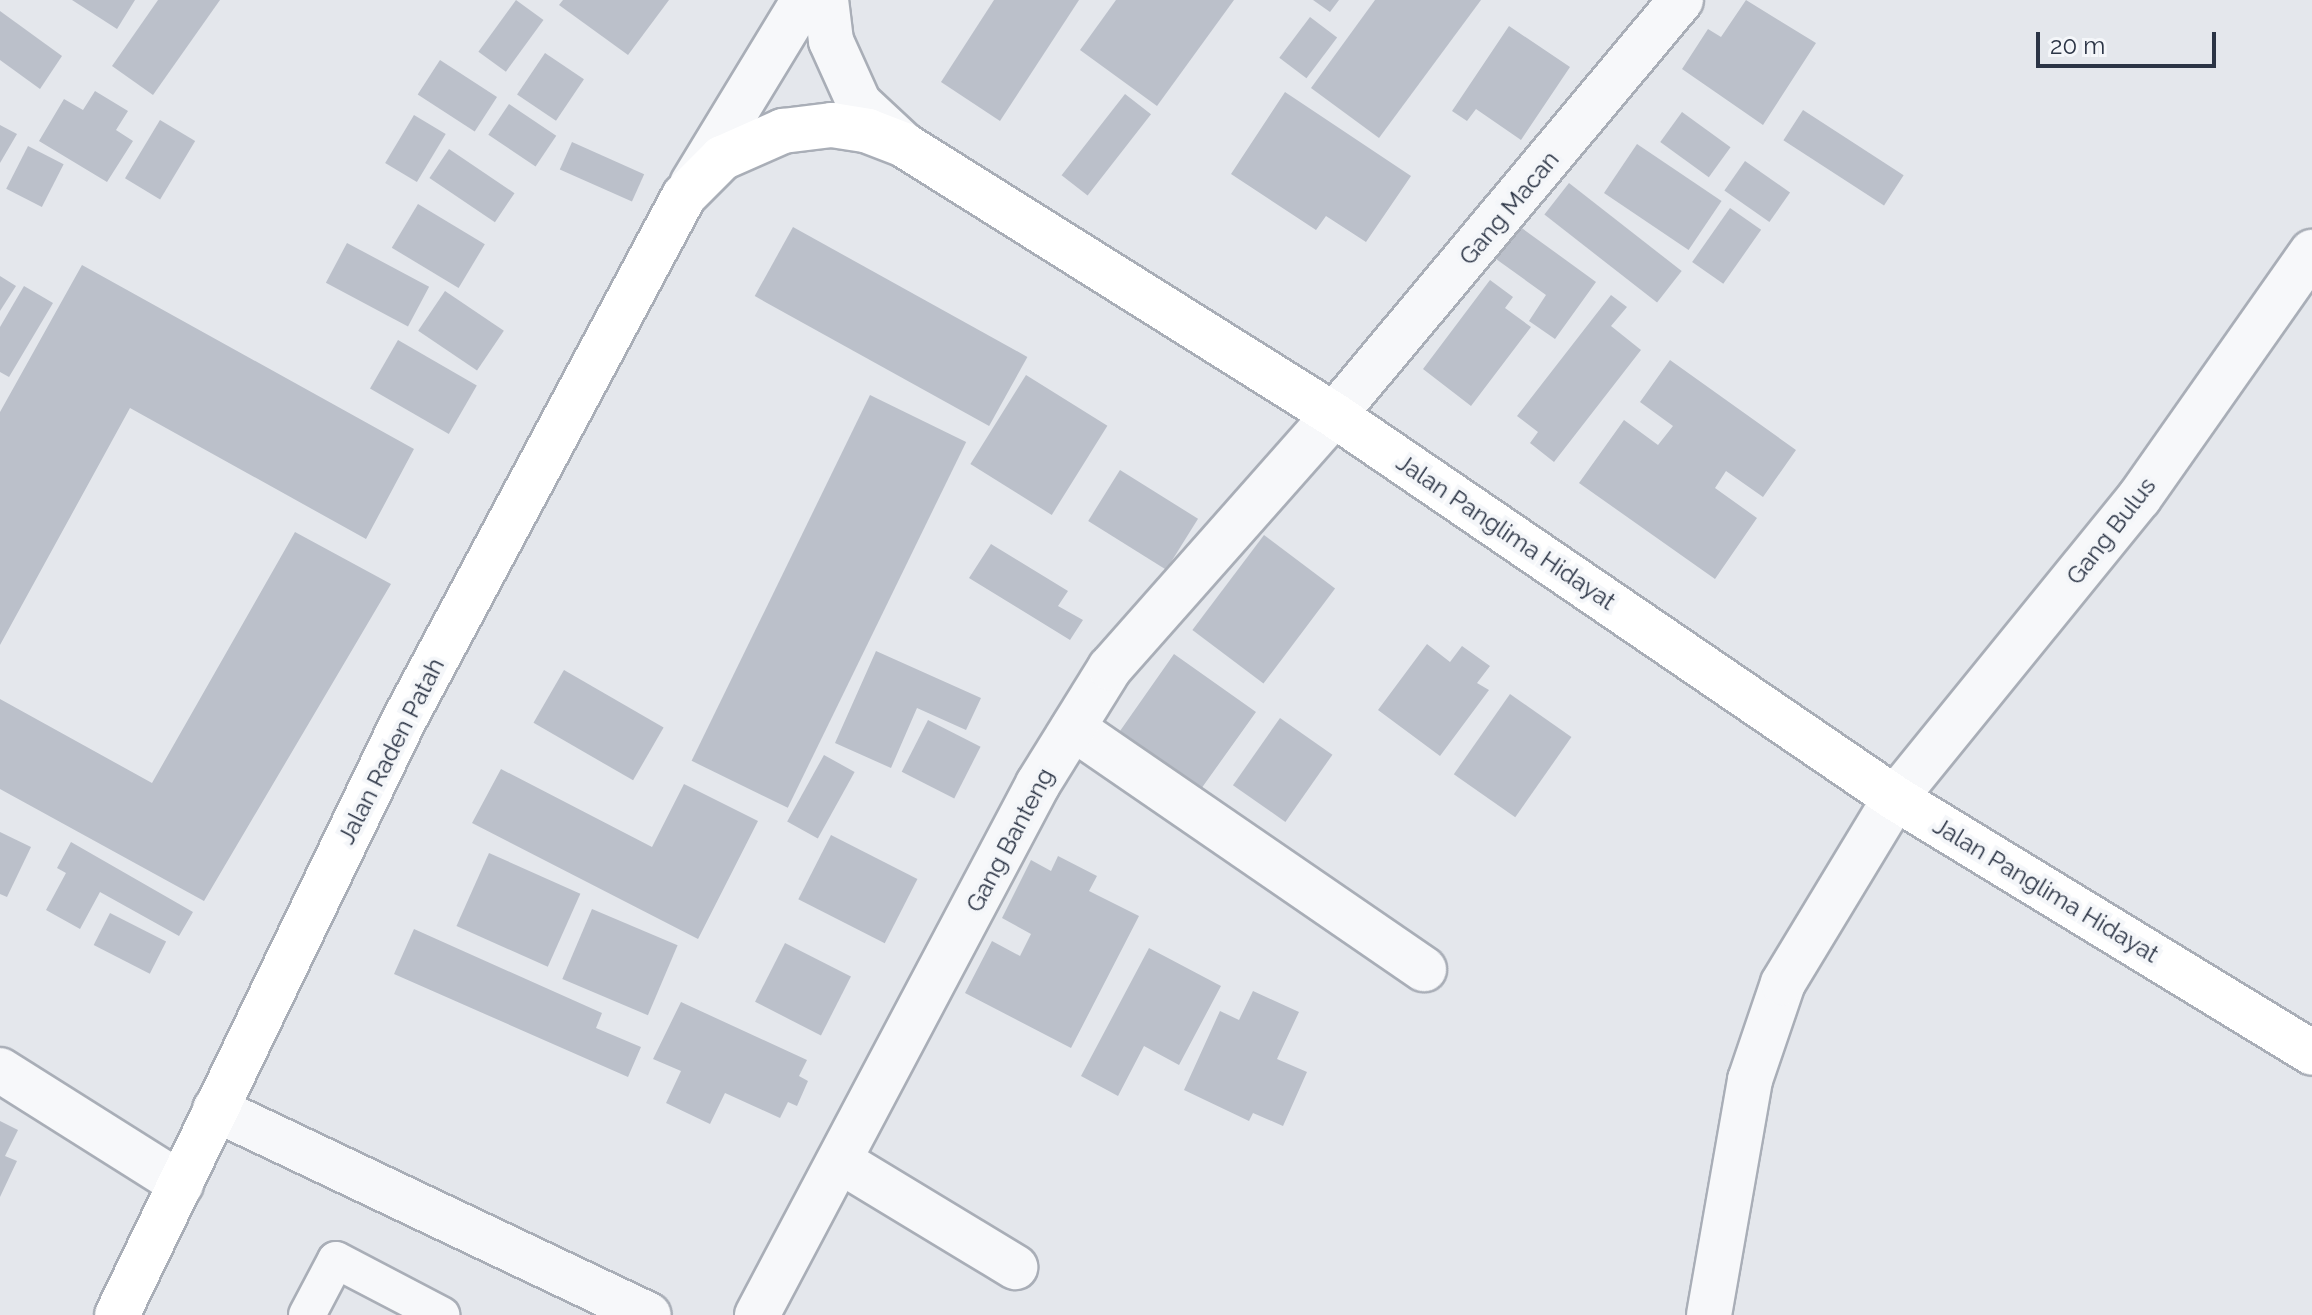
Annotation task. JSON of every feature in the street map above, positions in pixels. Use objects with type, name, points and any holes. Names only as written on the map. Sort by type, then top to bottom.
[{"type":"main road","name":"Jalan Panglima Hidayat","points":[[684,196],[722,158],[783,131],[832,125],[868,131],[904,145],[1334,415],[1895,798],[2312,1053]]},
{"type":"main road","name":"Jalan Raden Patah","points":[[117,1315],[404,720],[684,196]]},
{"type":"street","points":[[684,196],[804,0]]},
{"type":"street","points":[[826,0],[831,41],[859,103],[904,145]]},
{"type":"street","name":"Gang Macan","points":[[1334,415],[1681,0]]},
{"type":"street","name":"Gang Bulus","points":[[1709,1315],[1750,1080],[1783,983],[1895,798],[2139,498],[2312,252]]},
{"type":"street","name":"Gang Banteng","points":[[757,1315],[1038,784],[1110,668],[1334,415]]},
{"type":"street","points":[[1073,728],[1424,969]]},
{"type":"street","points":[[0,1070],[181,1184]]},
{"type":"street","points":[[215,1109],[649,1315]]},
{"type":"street","points":[[840,1161],[1015,1267]]},
{"type":"lane","points":[[307,1315],[336,1260],[441,1315]]},
{"type":"building","points":[[72,0],[135,0],[117,29]]},
{"type":"building","points":[[158,0],[220,0],[153,95],[112,66]]},
{"type":"building","points":[[516,0],[544,20],[506,72],[478,52]]},
{"type":"building","points":[[563,0],[669,0],[628,55],[559,5]]},
{"type":"building","points":[[994,0],[1079,0],[1000,121],[941,82]]},
{"type":"building","points":[[1116,0],[1234,0],[1157,106],[1080,50]]},
{"type":"building","points":[[1313,0],[1339,0],[1330,12]]},
{"type":"building","points":[[1375,0],[1481,0],[1379,138],[1311,88]]},
{"type":"building","points":[[1746,0],[1816,43],[1763,125],[1682,69],[1708,29],[1721,37]]},
{"type":"building","points":[[0,11],[62,56],[40,89],[0,60]]},
{"type":"building","points":[[1310,17],[1337,37],[1306,78],[1279,58]]},
{"type":"building","points":[[1509,26],[1570,67],[1521,140],[1476,109],[1467,121],[1452,111]]},
{"type":"building","points":[[545,53],[584,79],[556,121],[517,94]]},
{"type":"building","points":[[440,60],[497,97],[475,131],[418,94]]},
{"type":"building","points":[[95,91],[128,111],[116,130],[133,141],[107,182],[39,141],[64,99],[83,110]]},
{"type":"building","points":[[1285,92],[1411,176],[1366,242],[1326,216],[1316,230],[1231,174]]},
{"type":"building","points":[[1125,94],[1151,114],[1088,195],[1062,175]]},
{"type":"building","points":[[509,104],[556,136],[536,167],[488,135]]},
{"type":"building","points":[[1803,110],[1904,175],[1884,206],[1783,140]]},
{"type":"building","points":[[1682,112],[1731,147],[1709,177],[1660,142]]},
{"type":"building","points":[[414,115],[446,134],[417,182],[385,163]]},
{"type":"building","points":[[160,120],[195,141],[160,199],[125,178]]},
{"type":"building","points":[[0,125],[17,134],[0,163]]},
{"type":"building","points":[[572,142],[644,174],[632,202],[560,169]]},
{"type":"building","points":[[1637,144],[1722,201],[1689,250],[1604,193]]},
{"type":"building","points":[[28,146],[64,164],[42,207],[6,189]]},
{"type":"building","points":[[449,149],[514,193],[495,222],[429,178]]},
{"type":"building","points":[[1745,161],[1790,193],[1769,222],[1724,190]]},
{"type":"building","points":[[1569,183],[1682,271],[1657,303],[1544,215]]},
{"type":"building","points":[[418,204],[485,244],[459,288],[392,248]]},
{"type":"building","points":[[1730,208],[1761,230],[1723,284],[1692,262]]},
{"type":"building","points":[[1519,226],[1596,282],[1555,339],[1529,321],[1546,295],[1496,259]]},
{"type":"building","points":[[793,227],[1027,357],[989,426],[755,296]]},
{"type":"building","points":[[347,243],[429,287],[408,326],[326,283]]},
{"type":"building","points":[[82,265],[414,449],[366,539],[130,408],[0,645],[0,412]]},
{"type":"building","points":[[0,276],[16,286],[0,311]]},
{"type":"building","points":[[1490,280],[1513,297],[1505,308],[1531,327],[1471,406],[1423,369]]},
{"type":"building","points":[[24,286],[53,303],[9,377],[0,372],[0,327]]},
{"type":"building","points":[[445,291],[504,331],[477,370],[418,331]]},
{"type":"building","points":[[1611,295],[1627,307],[1611,326],[1641,350],[1554,462],[1530,443],[1538,432],[1517,416]]},
{"type":"building","points":[[398,340],[477,386],[449,434],[370,388]]},
{"type":"building","points":[[1670,360],[1796,450],[1763,497],[1726,471],[1715,488],[1757,518],[1715,579],[1579,483],[1624,420],[1658,445],[1673,426],[1640,402]]},
{"type":"building","points":[[1026,375],[1107,426],[1052,515],[970,464]]},
{"type":"building","points":[[870,395],[966,442],[788,808],[692,761]]},
{"type":"building","points":[[1120,470],[1198,519],[1166,570],[1088,521]]},
{"type":"building","points":[[295,532],[391,584],[204,901],[0,789],[0,699],[152,783]]},
{"type":"building","points":[[1264,535],[1335,589],[1263,684],[1192,630]]},
{"type":"building","points":[[991,544],[1068,591],[1058,606],[1083,620],[1070,640],[969,578]]},
{"type":"building","points":[[1427,644],[1450,662],[1462,646],[1490,666],[1477,683],[1489,690],[1440,756],[1378,710]]},
{"type":"building","points":[[876,651],[981,698],[966,730],[917,708],[891,768],[835,743]]},
{"type":"building","points":[[1174,654],[1256,712],[1201,789],[1179,772],[1172,782],[1140,760],[1147,750],[1120,731]]},
{"type":"building","points":[[564,670],[664,728],[633,780],[534,723]]},
{"type":"building","points":[[1510,694],[1571,737],[1515,817],[1454,774]]},
{"type":"building","points":[[1280,718],[1332,755],[1285,822],[1233,785]]},
{"type":"building","points":[[928,720],[981,747],[954,798],[902,772]]},
{"type":"building","points":[[824,755],[855,772],[818,838],[787,821]]},
{"type":"building","points":[[501,769],[652,847],[684,784],[758,821],[698,939],[472,823]]},
{"type":"building","points":[[0,832],[31,847],[7,897],[0,894]]},
{"type":"building","points":[[831,835],[917,879],[885,943],[798,899]]},
{"type":"building","points":[[71,842],[193,912],[179,936],[100,892],[80,929],[46,910],[66,873],[57,868]]},
{"type":"building","points":[[489,853],[580,894],[548,967],[456,926]]},
{"type":"building","points":[[1058,856],[1097,876],[1089,891],[1139,916],[1071,1048],[965,993],[992,941],[1020,956],[1031,934],[1002,918],[1031,860],[1051,871]]},
{"type":"building","points":[[592,909],[678,945],[648,1015],[562,979]]},
{"type":"building","points":[[110,913],[166,942],[150,974],[94,945]]},
{"type":"building","points":[[414,929],[602,1013],[596,1028],[641,1047],[628,1077],[394,974]]},
{"type":"building","points":[[785,943],[851,977],[821,1035],[755,1002]]},
{"type":"building","points":[[1149,948],[1221,986],[1179,1065],[1144,1046],[1118,1096],[1081,1076]]},
{"type":"building","points":[[1253,991],[1299,1012],[1277,1059],[1307,1072],[1283,1126],[1253,1113],[1249,1121],[1184,1090],[1220,1011],[1239,1020]]},
{"type":"building","points":[[681,1002],[807,1060],[799,1076],[808,1081],[797,1106],[788,1102],[780,1118],[725,1093],[710,1124],[666,1103],[681,1071],[653,1059]]},
{"type":"building","points":[[0,1121],[18,1130],[5,1156],[17,1161],[0,1197]]}]
